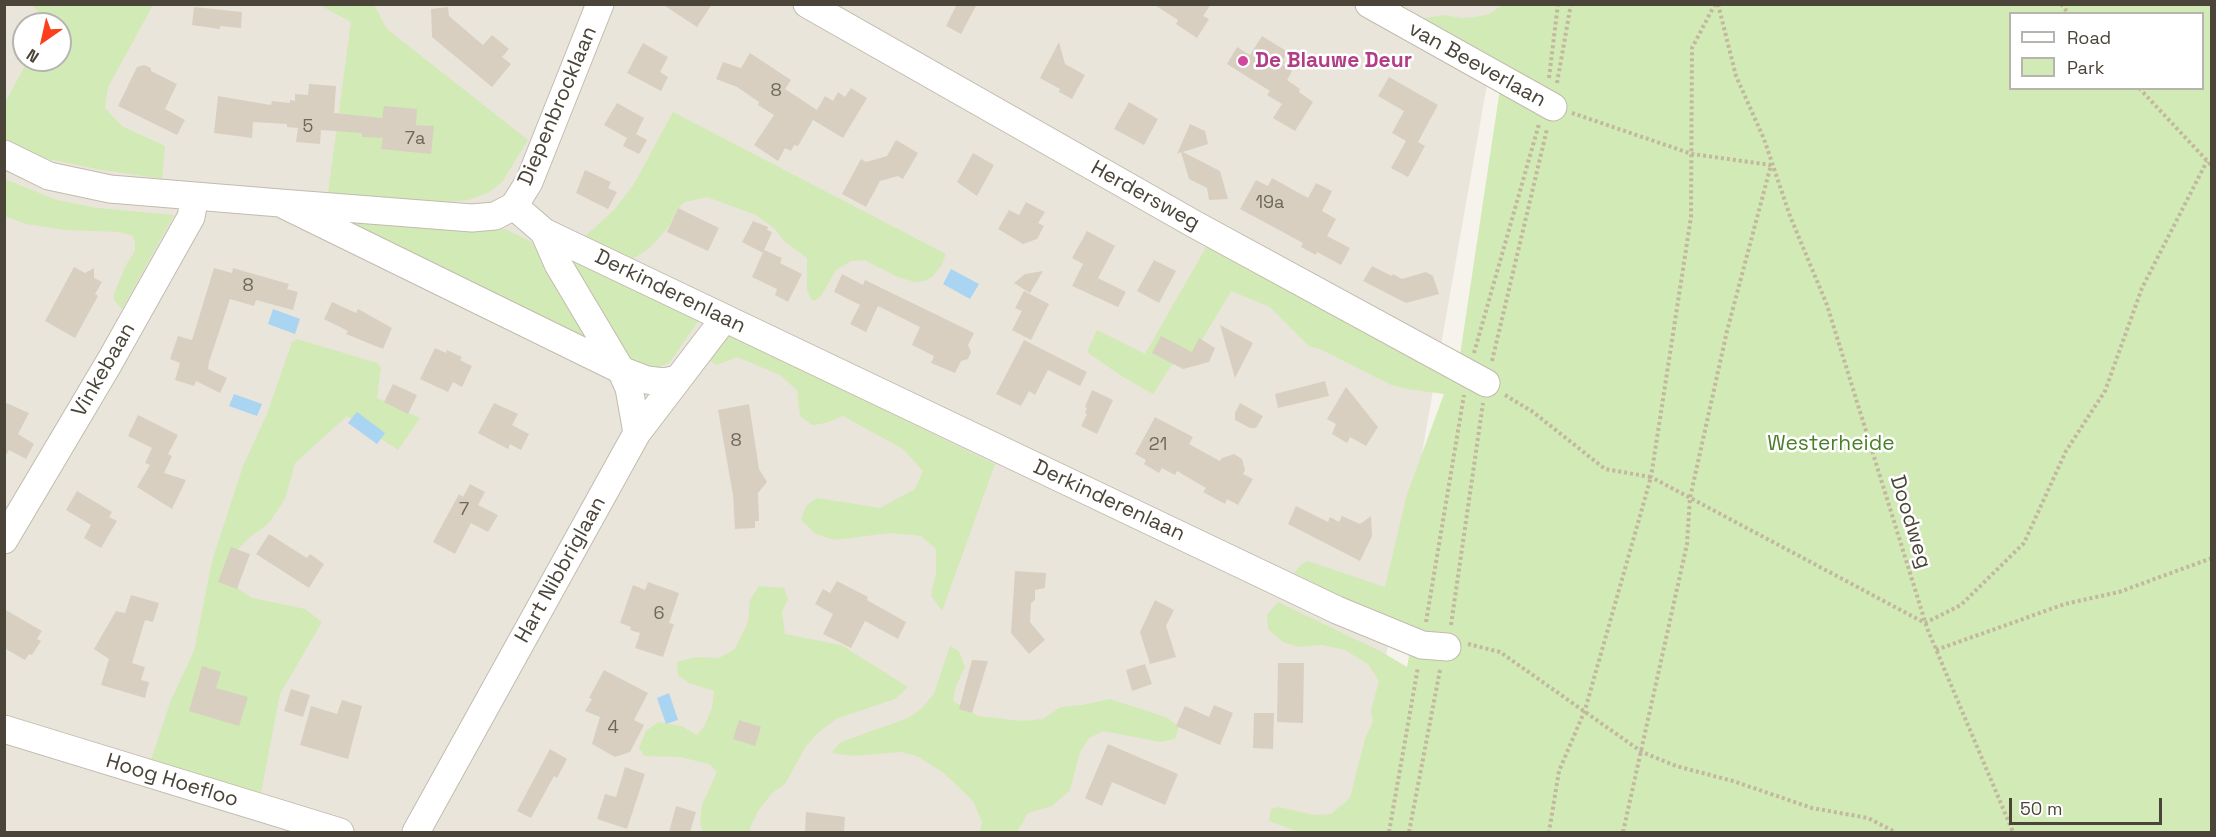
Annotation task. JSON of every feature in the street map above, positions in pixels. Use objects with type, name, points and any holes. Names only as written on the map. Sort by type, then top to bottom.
[{"type":"street","name":"Diepenbrocklaan","points":[[514,206],[529,182],[600,4]]},
{"type":"street","name":"Herdersweg","points":[[807,4],[1194,224],[1477,378]]},
{"type":"street","name":"van Beeverlaan","points":[[1369,4],[1549,106]]},
{"type":"street","points":[[4,154],[49,176],[110,189],[472,218],[495,216],[514,206]]},
{"type":"street","name":"Vinkebaan","points":[[4,540],[110,363],[191,217],[195,196]]},
{"type":"street","points":[[280,203],[621,370],[647,380],[664,382],[678,379]]},
{"type":"street","name":"Derkinderenlaan","points":[[514,206],[544,232],[724,319],[1337,610],[1435,646]]},
{"type":"street","points":[[544,232],[558,264],[621,370],[629,388],[637,433]]},
{"type":"street","name":"Hart Nibbriglaan","points":[[416,832],[637,433],[724,319]]},
{"type":"street","name":"Hoog Hoefloo","points":[[4,729],[340,832]]},
{"type":"path","points":[[1409,832],[1441,666],[1435,646],[1477,378],[1549,106],[1558,4]]},
{"type":"path","points":[[1389,832],[1435,646],[1477,378],[1549,106],[1571,4]]},
{"type":"path","points":[[1549,832],[1559,771],[1585,710],[1651,477],[1691,217],[1692,48],[1717,4]]},
{"type":"path","name":"Doodweg","points":[[1717,4],[1736,76],[1764,139],[1790,216],[1827,305],[1925,623],[2013,832]]},
{"type":"path","points":[[2141,90],[2211,166]]},
{"type":"path","points":[[1549,106],[1692,154],[1771,165],[1727,332],[1690,498],[1687,544],[1623,832]]},
{"type":"path","points":[[1477,378],[1533,412],[1605,469],[1651,477],[1925,623],[1961,605],[2024,543],[2067,451],[2105,391],[2142,288],[2207,161]]},
{"type":"path","points":[[1936,650],[2066,603],[2119,592],[2211,558]]},
{"type":"path","points":[[1435,646],[1472,644],[1500,652],[1642,752],[1676,766],[1733,780],[1812,808],[1868,818],[1895,832]]},
{"type":"shaded area","points":[[5,5],[1501,5],[1365,776],[1347,832],[5,832]]},
{"type":"green space","name":"Westerheide","points":[[1503,4],[2211,5],[2211,832],[1299,832],[1269,821],[1271,809],[1279,807],[1314,815],[1331,814],[1350,798],[1365,739],[1373,721],[1371,710],[1379,681],[1368,664],[1345,650],[1322,645],[1299,647],[1283,642],[1268,629],[1267,615],[1278,602],[1380,651],[1407,667],[1413,634],[1294,573],[1308,561],[1385,587],[1407,494],[1444,394],[1391,385],[1322,350],[1309,346],[1270,307],[1231,291],[1196,350],[1171,366],[1153,394],[1087,352],[1097,330],[1145,354],[1208,244],[1457,375],[1503,69],[1418,19],[1445,15],[1461,18],[1490,14]]},
{"type":"green space","points":[[32,5],[153,5],[108,87],[105,108],[122,126],[165,146],[162,179],[48,159],[5,145],[5,103],[22,72],[72,72],[72,12],[39,12]]},
{"type":"green space","points":[[320,5],[374,5],[387,29],[528,140],[502,182],[488,193],[468,200],[445,202],[328,193],[351,22]]},
{"type":"green space","points":[[673,112],[946,254],[941,266],[932,277],[925,281],[915,282],[898,277],[864,260],[851,261],[836,270],[821,296],[814,301],[810,298],[807,289],[807,258],[784,241],[775,229],[756,215],[707,197],[685,202],[677,209],[669,226],[658,239],[631,260],[583,238],[614,210],[634,184]]},
{"type":"green space","points":[[4,179],[57,200],[97,208],[174,215],[122,309],[114,300],[114,294],[126,265],[135,251],[133,236],[120,232],[65,230],[26,224],[5,216]]},
{"type":"green space","points":[[310,217],[408,225],[505,229],[532,242],[597,354]]},
{"type":"green space","points":[[559,244],[699,320],[669,363],[648,371],[632,364]]},
{"type":"green space","points":[[725,333],[995,464],[942,611],[931,595],[936,573],[936,549],[921,536],[890,533],[835,540],[816,534],[801,520],[806,506],[817,498],[880,508],[915,489],[923,471],[903,449],[843,416],[826,423],[812,425],[800,416],[797,390],[780,375],[737,357],[717,365],[706,358]]},
{"type":"green space","points":[[297,339],[377,363],[381,367],[377,398],[420,418],[398,450],[347,416],[295,463],[285,499],[268,524],[236,551],[236,587],[252,598],[305,609],[322,622],[280,694],[261,793],[151,760],[171,700],[194,651],[212,561],[243,466],[267,414],[292,342]]},
{"type":"green space","points":[[759,586],[784,588],[788,599],[782,612],[785,634],[841,645],[908,687],[895,699],[836,719],[819,732],[806,746],[785,784],[772,793],[758,811],[750,832],[703,832],[700,823],[702,805],[717,772],[709,764],[680,757],[645,756],[639,748],[646,731],[659,722],[681,726],[697,735],[704,727],[712,708],[714,691],[689,683],[678,675],[677,662],[696,657],[719,658],[735,649],[748,622],[750,600]]},
{"type":"green space","points":[[950,646],[959,651],[965,667],[956,686],[953,701],[978,716],[1022,721],[1043,719],[1061,707],[1110,699],[1166,717],[1179,727],[1175,739],[1160,742],[1103,731],[1089,738],[1080,752],[1070,790],[1052,806],[1028,813],[1017,832],[980,832],[982,822],[973,801],[944,773],[917,756],[901,752],[854,756],[831,753],[841,742],[908,718],[921,709],[934,694]]},
{"type":"water","points":[[951,269],[979,284],[970,299],[943,284]]},
{"type":"water","points":[[273,309],[300,319],[295,334],[268,324]]},
{"type":"water","points":[[234,394],[262,404],[257,416],[229,406]]},
{"type":"water","points":[[357,412],[385,433],[377,444],[348,423]]},
{"type":"water","points":[[669,693],[678,720],[666,724],[657,698]]},
{"type":"building","points":[[662,4],[712,4],[697,27]]},
{"type":"building","points":[[957,4],[977,4],[961,34],[946,26]]},
{"type":"building","points":[[1153,4],[1211,4],[1203,16],[1209,19],[1197,38],[1176,24],[1178,20]]},
{"type":"building","points":[[194,7],[242,12],[241,28],[220,26],[220,29],[192,25]]},
{"type":"building","points":[[448,7],[449,16],[483,45],[492,35],[509,49],[502,57],[511,64],[492,87],[432,37],[431,9]]},
{"type":"building","points":[[1262,36],[1288,52],[1283,60],[1285,62],[1283,65],[1292,71],[1287,80],[1313,102],[1295,131],[1273,118],[1282,104],[1267,95],[1270,91],[1227,64],[1237,47],[1250,55]]},
{"type":"building","points":[[1059,42],[1065,64],[1085,75],[1072,99],[1040,78]]},
{"type":"building","points":[[643,43],[668,57],[660,72],[668,77],[661,91],[627,73]]},
{"type":"building","points":[[750,53],[791,80],[785,89],[817,110],[825,96],[833,101],[838,92],[845,97],[851,88],[867,98],[843,138],[813,120],[798,146],[794,145],[791,151],[785,148],[778,161],[754,145],[774,115],[737,87],[716,79],[723,62],[741,68]]},
{"type":"building","points":[[144,65],[177,84],[165,109],[185,120],[177,135],[118,106],[137,67]]},
{"type":"building","points":[[1389,77],[1438,105],[1418,142],[1425,146],[1408,177],[1391,168],[1406,141],[1392,133],[1404,111],[1378,96]]},
{"type":"building","points":[[309,84],[336,86],[334,113],[382,118],[384,106],[417,109],[416,125],[434,126],[431,154],[381,149],[383,138],[362,137],[362,133],[321,130],[320,144],[296,142],[298,128],[287,127],[287,124],[253,122],[252,138],[214,133],[218,96],[271,105],[272,101],[290,103],[290,100],[295,101],[295,94],[308,95]]},
{"type":"building","points":[[1129,102],[1158,119],[1144,145],[1114,129]]},
{"type":"building","points":[[617,103],[644,118],[636,134],[647,140],[639,154],[623,146],[627,138],[604,125]]},
{"type":"building","points":[[1190,124],[1205,131],[1208,144],[1183,152],[1220,171],[1228,199],[1209,200],[1207,188],[1189,179],[1181,152],[1177,154]]},
{"type":"building","points":[[896,140],[918,153],[903,179],[898,176],[880,181],[866,207],[842,194],[861,159],[866,162],[887,156]]},
{"type":"building","points":[[973,153],[994,165],[977,196],[957,182]]},
{"type":"building","points":[[585,170],[611,182],[608,188],[617,192],[608,209],[576,193]]},
{"type":"building","points":[[1272,178],[1308,198],[1316,183],[1332,191],[1322,211],[1336,219],[1327,236],[1350,248],[1341,265],[1317,252],[1316,255],[1301,247],[1303,243],[1240,209],[1256,180],[1268,186]]},
{"type":"building","points":[[1026,202],[1045,212],[1038,223],[1044,226],[1037,239],[1023,244],[998,229],[1009,210],[1019,215]]},
{"type":"building","points":[[678,208],[719,228],[708,251],[667,232]]},
{"type":"building","points":[[753,221],[768,227],[767,230],[772,232],[763,253],[742,242]]},
{"type":"building","points":[[1087,231],[1115,246],[1098,278],[1126,292],[1118,307],[1072,286],[1083,264],[1072,258]]},
{"type":"building","points":[[764,250],[782,258],[780,263],[802,274],[788,302],[775,295],[777,289],[752,277]]},
{"type":"building","points":[[1154,260],[1176,271],[1159,303],[1137,291]]},
{"type":"building","points":[[1372,266],[1402,279],[1426,272],[1433,276],[1439,294],[1406,303],[1363,281]]},
{"type":"building","points":[[74,267],[85,273],[94,268],[94,278],[102,282],[95,294],[98,296],[75,338],[45,321]]},
{"type":"building","points":[[214,268],[232,273],[233,268],[289,284],[287,289],[298,292],[293,310],[256,300],[254,306],[230,299],[208,369],[227,378],[220,393],[196,381],[194,386],[175,380],[180,363],[170,359],[178,336],[192,340]]},
{"type":"building","points":[[1043,271],[1030,293],[1014,283],[1025,274]]},
{"type":"building","points":[[842,274],[863,285],[865,280],[974,333],[968,345],[971,352],[968,359],[961,361],[955,373],[931,363],[934,356],[912,345],[920,327],[878,306],[866,332],[850,324],[860,305],[834,292]]},
{"type":"building","points":[[1024,291],[1049,304],[1031,340],[1012,330],[1022,311],[1015,308]]},
{"type":"building","points":[[332,302],[356,313],[358,309],[392,328],[383,349],[346,334],[348,331],[324,319]]},
{"type":"building","points":[[1220,325],[1253,343],[1235,378]]},
{"type":"building","points":[[1161,336],[1192,352],[1199,338],[1215,348],[1209,362],[1183,369],[1152,353]]},
{"type":"building","points":[[1024,340],[1087,372],[1080,386],[1048,370],[1035,395],[1029,391],[1021,406],[996,394]]},
{"type":"building","points":[[435,348],[446,353],[447,350],[462,357],[460,360],[472,366],[462,387],[453,382],[448,392],[420,379]]},
{"type":"building","points":[[1325,381],[1329,396],[1278,408],[1275,394]]},
{"type":"building","points":[[393,384],[417,395],[408,414],[384,402]]},
{"type":"building","points":[[1346,387],[1378,427],[1366,446],[1350,437],[1347,443],[1332,434],[1336,424],[1327,419]]},
{"type":"building","points":[[1092,390],[1113,400],[1097,434],[1081,426],[1087,414],[1085,407]]},
{"type":"building","points":[[4,402],[29,413],[18,434],[34,444],[26,459],[9,450],[4,459]]},
{"type":"building","points":[[494,403],[518,414],[512,425],[529,434],[521,450],[510,444],[508,449],[478,433]]},
{"type":"building","points":[[1240,403],[1263,416],[1256,428],[1250,428],[1235,420],[1235,413]]},
{"type":"building","points":[[749,404],[759,469],[767,482],[758,493],[759,521],[755,521],[755,528],[735,529],[733,495],[718,410]]},
{"type":"building","points":[[138,415],[178,435],[168,454],[172,456],[164,473],[186,480],[172,509],[137,487],[150,465],[145,463],[152,448],[128,436]]},
{"type":"building","points":[[1155,417],[1193,437],[1189,444],[1220,461],[1234,454],[1242,459],[1245,470],[1243,474],[1253,479],[1238,505],[1227,499],[1225,504],[1203,492],[1206,488],[1177,471],[1175,475],[1162,468],[1159,473],[1144,464],[1146,460],[1135,454]]},
{"type":"building","points":[[470,484],[485,492],[478,505],[498,515],[488,532],[471,523],[455,554],[433,542],[459,494],[463,497]]},
{"type":"building","points":[[77,491],[112,512],[109,517],[117,521],[101,548],[84,538],[91,525],[66,510]]},
{"type":"building","points":[[1296,506],[1328,522],[1330,517],[1339,522],[1342,516],[1360,524],[1371,516],[1372,536],[1360,561],[1288,524]]},
{"type":"building","points":[[269,534],[307,558],[310,554],[324,564],[309,588],[256,554]]},
{"type":"building","points":[[231,547],[250,554],[237,589],[218,582]]},
{"type":"building","points":[[1015,571],[1046,573],[1045,588],[1035,590],[1035,600],[1031,603],[1030,622],[1045,640],[1029,654],[1011,633]]},
{"type":"building","points":[[837,581],[868,597],[867,600],[906,622],[898,639],[865,621],[851,648],[823,634],[833,614],[815,604],[823,589],[830,593]]},
{"type":"building","points":[[648,582],[679,593],[669,623],[674,624],[663,657],[635,648],[640,633],[620,623],[633,585],[645,590]]},
{"type":"building","points":[[131,595],[159,603],[153,622],[145,620],[132,663],[145,667],[141,680],[149,682],[145,698],[101,685],[109,659],[94,649],[116,611],[125,613]]},
{"type":"building","points":[[1155,600],[1174,610],[1166,626],[1176,657],[1150,664],[1140,632]]},
{"type":"building","points":[[4,609],[42,631],[37,639],[41,641],[32,655],[29,654],[25,660],[4,648]]},
{"type":"building","points":[[972,660],[988,661],[972,713],[959,709]]},
{"type":"building","points":[[1278,663],[1304,663],[1303,723],[1277,722]]},
{"type":"building","points":[[1145,664],[1152,684],[1132,691],[1126,670]]},
{"type":"building","points":[[202,666],[221,672],[216,688],[248,697],[239,726],[189,711]]},
{"type":"building","points":[[604,670],[648,693],[634,720],[644,725],[630,752],[615,757],[592,744],[600,717],[585,711],[592,699],[589,698]]},
{"type":"building","points":[[291,689],[310,695],[303,717],[284,711]]},
{"type":"building","points":[[342,700],[362,706],[348,759],[300,745],[311,706],[337,714]]},
{"type":"building","points":[[1214,705],[1233,713],[1220,745],[1176,726],[1185,706],[1209,717]]},
{"type":"building","points":[[1254,713],[1274,713],[1273,749],[1253,748]]},
{"type":"building","points":[[739,720],[761,727],[755,746],[733,739]]},
{"type":"building","points":[[1108,744],[1178,774],[1165,805],[1112,782],[1102,806],[1085,798]]},
{"type":"building","points":[[550,749],[567,759],[557,778],[554,776],[531,818],[517,811]]},
{"type":"building","points":[[625,767],[645,774],[627,829],[597,819],[605,794],[616,797]]},
{"type":"building","points":[[676,806],[696,812],[690,832],[669,832]]},
{"type":"building","points":[[806,812],[845,817],[844,832],[805,832]]},
{"type":"place","name":"De Blauwe Deur","points":[[1243,61]]}]
